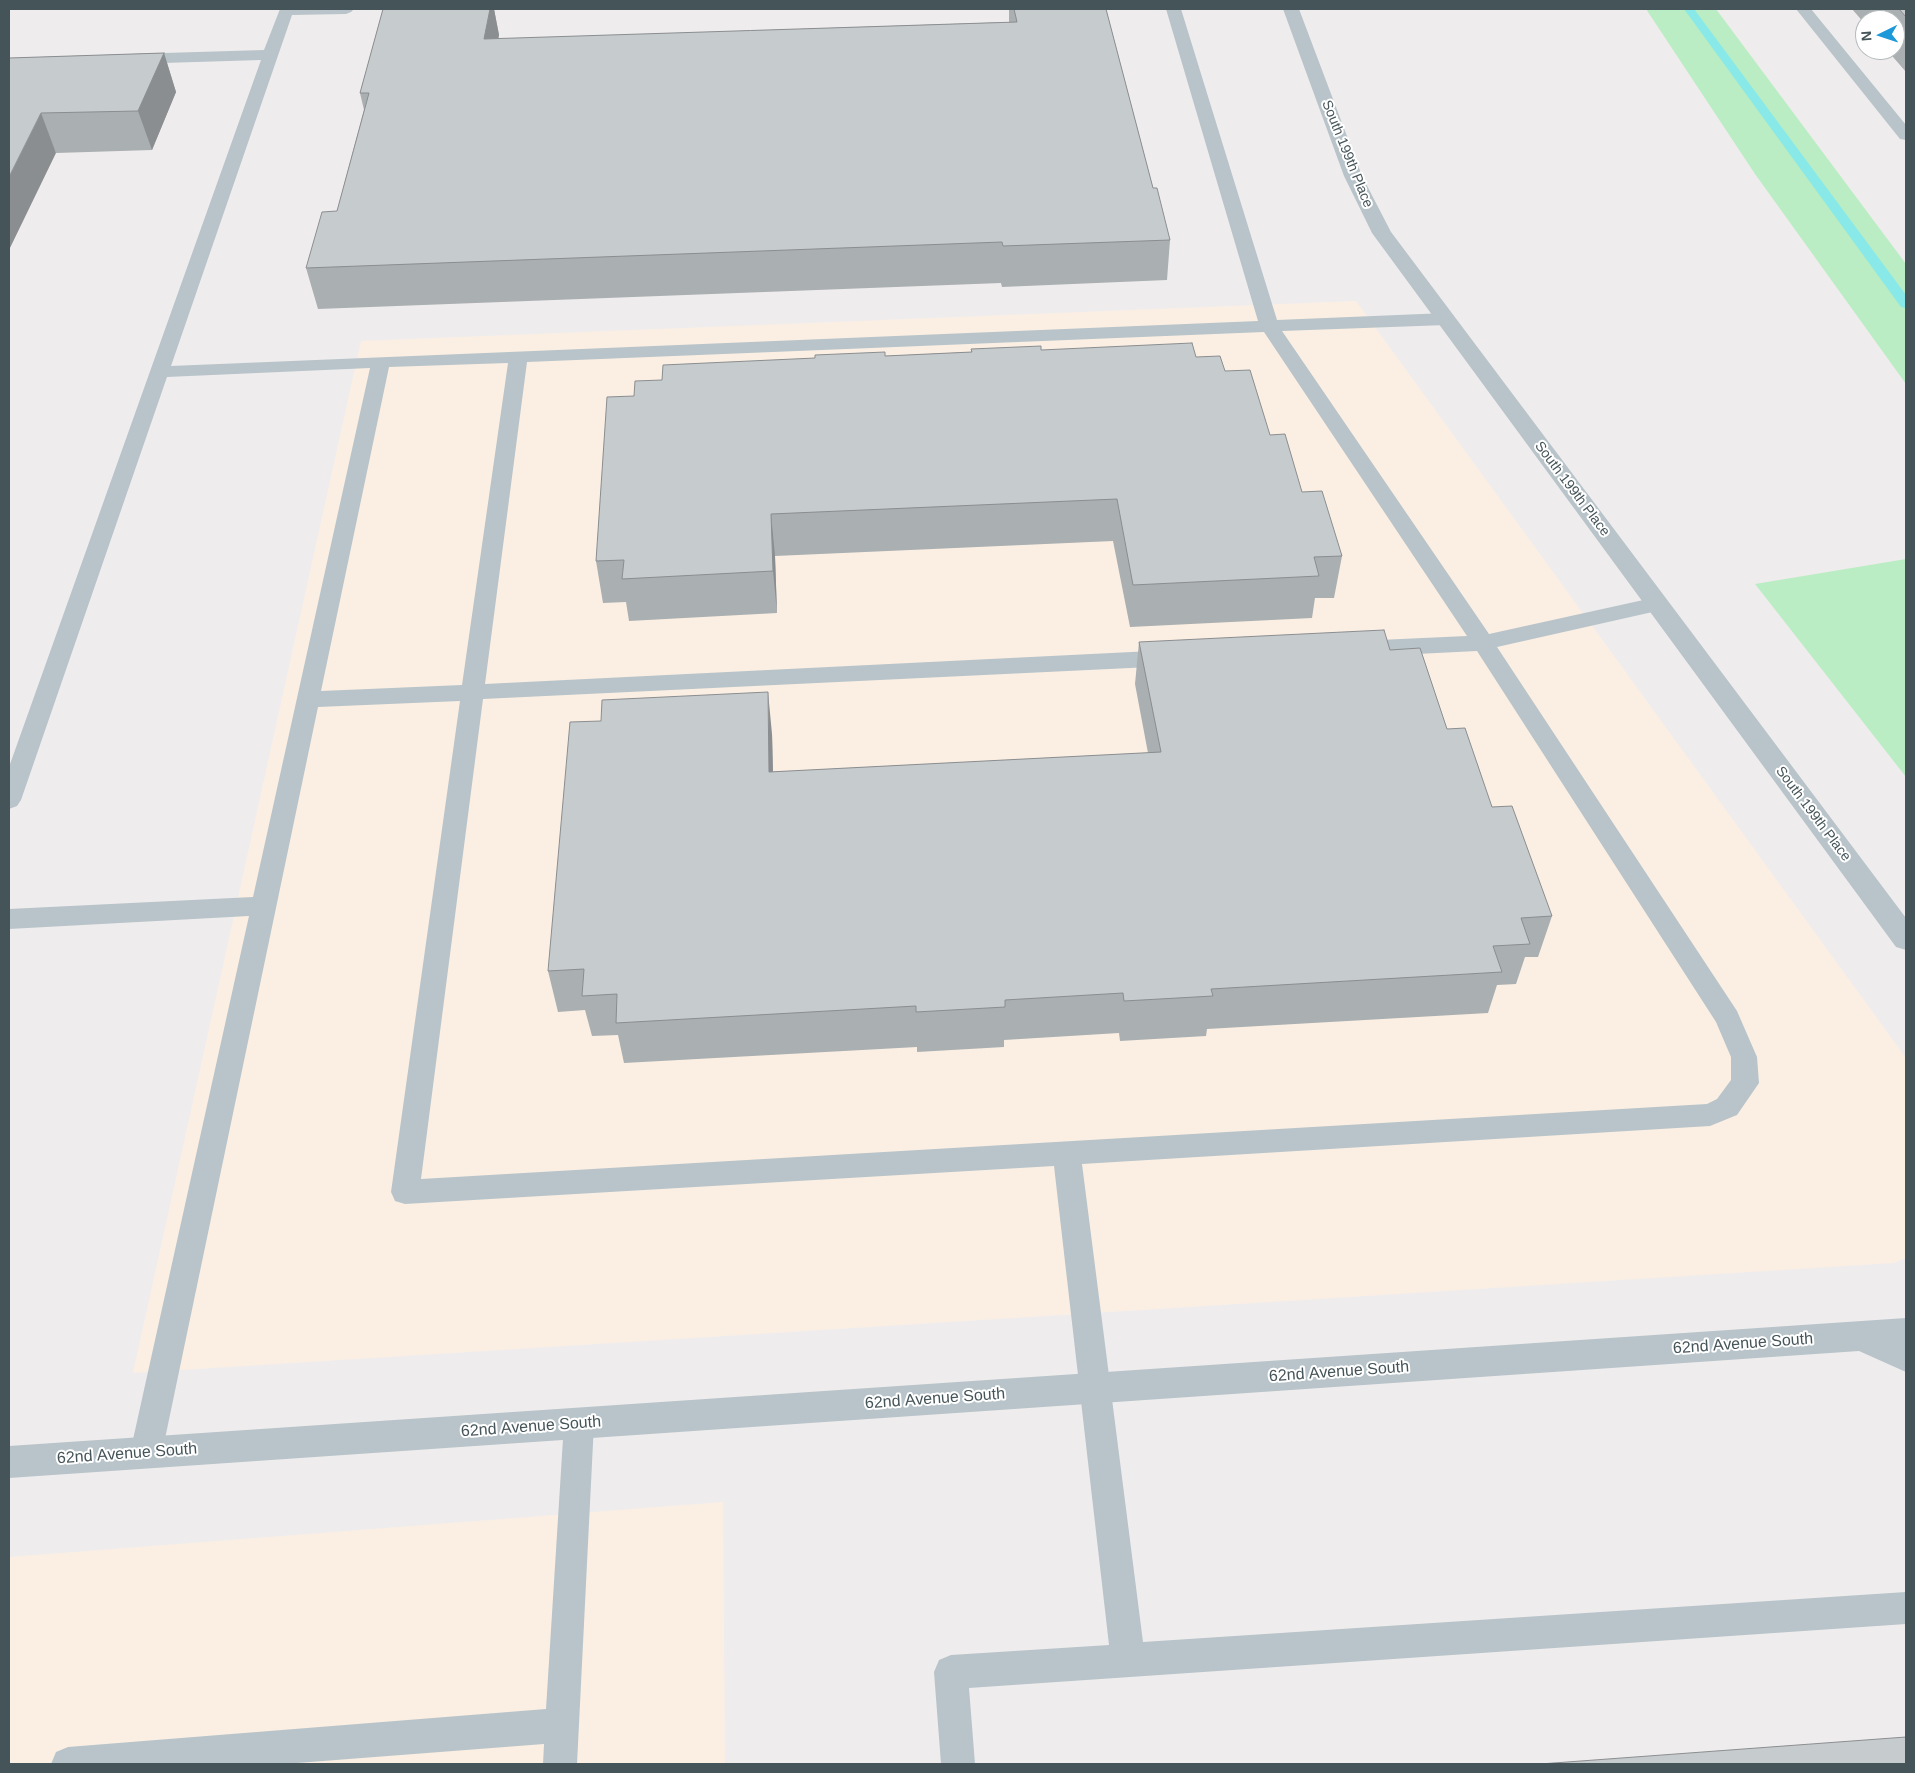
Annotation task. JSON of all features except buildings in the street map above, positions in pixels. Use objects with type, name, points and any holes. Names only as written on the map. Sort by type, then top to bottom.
[{"type":"street","name":"South 199th Place","points":[[1291,9],[1353,176],[1382,233],[1906,939]]},
{"type":"street","name":"62nd Avenue South","points":[[9,1462],[1906,1333]]},
{"type":"street","name":"62nd Avenue South","points":[[1862,1336],[1906,1357]]},
{"type":"lane","points":[[9,800],[286,10],[346,9]]},
{"type":"lane","points":[[518,356],[405,1192],[1710,1115],[1727,1107],[1745,1082],[1744,1056],[1728,1018],[1483,643],[1269,326],[1174,9]]},
{"type":"lane","points":[[1803,9],[1906,135]]},
{"type":"lane","points":[[116,60],[271,55]]},
{"type":"lane","points":[[160,372],[1446,319]]},
{"type":"lane","points":[[146,1453],[381,362]]},
{"type":"lane","points":[[1334,650],[1483,643],[1657,604]]},
{"type":"lane","points":[[308,700],[1196,657]]},
{"type":"lane","points":[[9,919],[264,906]]},
{"type":"lane","points":[[1066,1153],[1128,1660]]},
{"type":"lane","points":[[560,1764],[579,1424]]},
{"type":"lane","points":[[958,1764],[951,1672],[1906,1608]]},
{"type":"lane","points":[[68,1764],[562,1726]]},
{"type":"shaded area","points":[[1356,301],[1906,1058],[1906,1258],[1894,1263],[133,1373],[361,341]]},
{"type":"shaded area","points":[[723,1502],[725,1764],[9,1764],[9,1557]]},
{"type":"green space","points":[[1646,9],[1716,9],[1906,264],[1906,384],[1755,174]]},
{"type":"green space","points":[[1906,559],[1906,777],[1755,584]]},
{"type":"waterway","points":[[1689,9],[1906,304]]}]
